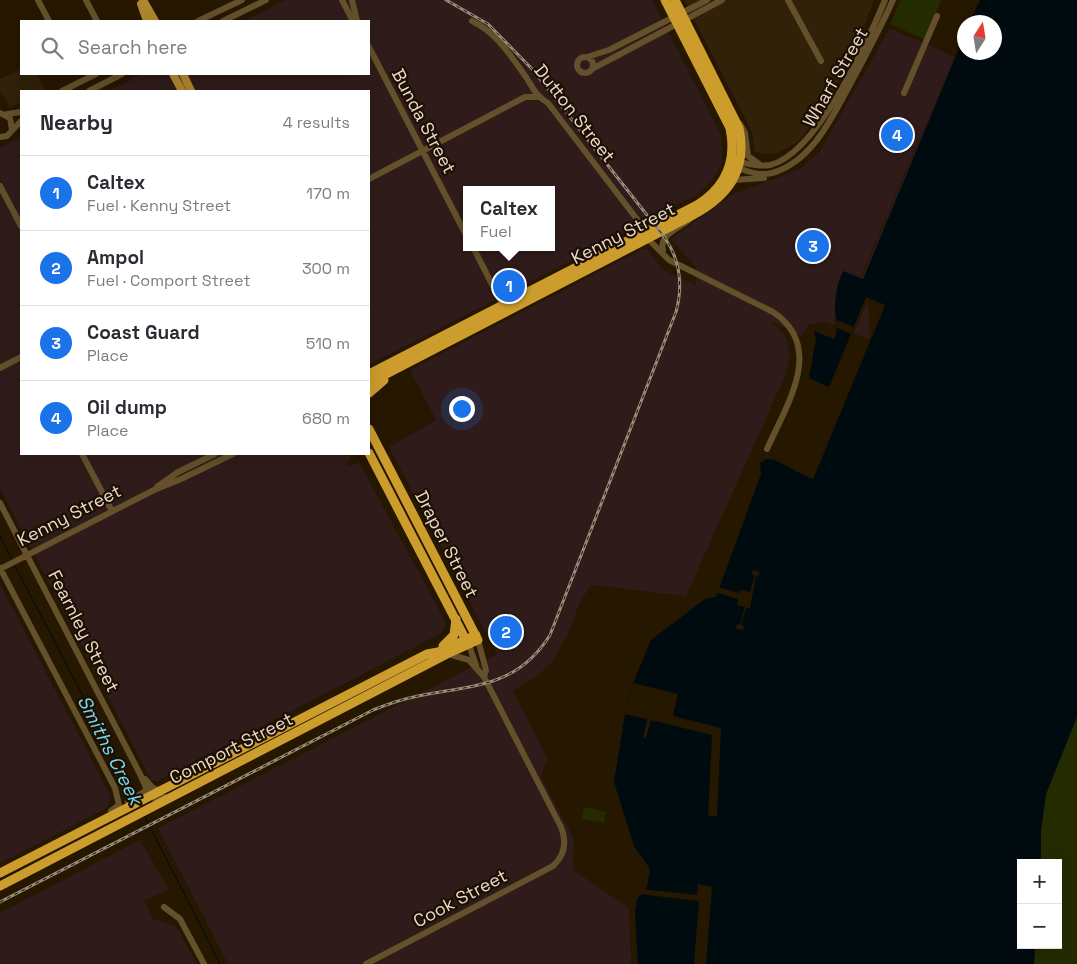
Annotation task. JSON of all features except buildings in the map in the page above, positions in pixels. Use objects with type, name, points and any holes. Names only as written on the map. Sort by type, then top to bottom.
[{"type":"highway","points":[[665,0],[680,19],[736,119],[741,143],[736,164]]},
{"type":"highway","points":[[675,0],[680,19],[728,123],[736,164]]},
{"type":"highway","name":"Kenny Street","points":[[370,374],[648,236],[694,216],[719,199],[733,180],[736,164]]},
{"type":"highway","name":"Kenny Street","points":[[648,236],[712,195],[736,164]]},
{"type":"highway","name":"Kenny Street","points":[[370,382],[505,308]]},
{"type":"highway","points":[[370,393],[378,384],[424,353]]},
{"type":"highway","name":"Draper Street","points":[[370,431],[477,638]]},
{"type":"highway","name":"Draper Street","points":[[370,455],[467,642]]},
{"type":"highway","points":[[427,654],[449,642],[455,633],[456,619]]},
{"type":"highway","name":"Comport Street","points":[[0,873],[84,832],[427,654],[477,638]]},
{"type":"highway","name":"Comport Street","points":[[0,886],[139,803],[205,780],[467,642]]},
{"type":"main road","points":[[141,0],[147,20]]},
{"type":"main road","points":[[141,0],[154,20]]},
{"type":"main road","points":[[174,75],[181,90]]},
{"type":"main road","points":[[183,75],[191,90]]},
{"type":"street","points":[[38,0],[48,20]]},
{"type":"street","points":[[86,0],[96,20]]},
{"type":"street","points":[[200,20],[242,0]]},
{"type":"street","points":[[225,20],[266,0]]},
{"type":"street","points":[[342,0],[352,20]]},
{"type":"street","points":[[352,0],[357,20]]},
{"type":"street","points":[[707,0],[680,19],[585,73],[578,69],[577,61],[581,57],[602,52],[680,19],[722,0]]},
{"type":"street","points":[[788,0],[821,62]]},
{"type":"street","name":"Wharf Street","points":[[736,164],[763,174],[787,166],[805,152],[821,134],[875,38],[893,0]]},
{"type":"street","name":"Wharf Street","points":[[736,164],[763,166],[772,164],[788,156],[812,134],[826,116],[885,1]]},
{"type":"street","points":[[904,93],[937,16]]},
{"type":"street","name":"Dutton Street","points":[[472,21],[487,30],[504,47],[537,97],[548,103],[663,256],[773,312],[786,322],[795,334],[800,355],[798,376],[767,449]]},
{"type":"street","name":"Bunda Street","points":[[370,49],[463,229]]},
{"type":"street","points":[[602,52],[614,56]]},
{"type":"street","points":[[587,57],[592,62],[592,69]]},
{"type":"street","points":[[77,75],[80,82]]},
{"type":"street","points":[[64,90],[94,75]]},
{"type":"street","points":[[91,90],[120,75]]},
{"type":"street","points":[[370,177],[525,96],[537,97]]},
{"type":"street","points":[[0,105],[3,114],[12,122],[11,131]]},
{"type":"street","points":[[3,114],[20,112]]},
{"type":"street","points":[[736,119],[744,131],[748,156],[763,166]]},
{"type":"street","points":[[1,138],[20,122]]},
{"type":"street","points":[[788,156],[799,153],[821,134]]},
{"type":"street","points":[[752,165],[768,168],[781,164],[787,166]]},
{"type":"street","points":[[733,180],[769,177],[787,166]]},
{"type":"street","points":[[0,186],[20,224]]},
{"type":"street","points":[[663,250],[662,244],[666,236],[686,224],[694,216]]},
{"type":"street","name":"Dutton Street","points":[[648,236],[676,264]]},
{"type":"street","points":[[475,251],[505,308]]},
{"type":"street","points":[[0,368],[20,357]]},
{"type":"street","points":[[83,455],[112,511]]},
{"type":"street","name":"Kenny Street","points":[[154,490],[178,472],[213,455]]},
{"type":"street","name":"Kenny Street","points":[[0,569],[154,490],[174,483],[231,455]]},
{"type":"street","name":"Fearnley Street","points":[[0,503],[140,774],[153,788],[163,791]]},
{"type":"street","points":[[0,569],[120,800],[118,807],[92,822],[84,832]]},
{"type":"street","name":"Draper Street","points":[[477,638],[486,670],[484,677]]},
{"type":"street","name":"Draper Street","points":[[467,642],[479,670]]},
{"type":"street","name":"Draper Street","points":[[447,654],[469,660],[484,677],[561,827],[565,841],[563,852]]},
{"type":"street","name":"Fearnley Street","points":[[139,803],[140,774]]},
{"type":"street","points":[[115,788],[139,803]]},
{"type":"street","name":"Cook Street","points":[[366,964],[553,866],[563,852]]},
{"type":"street","points":[[164,907],[180,919],[204,964]]},
{"type":"shaded area","points":[[285,0],[652,0],[721,135],[722,163],[712,181],[694,197],[670,207],[669,205],[669,210],[370,364],[370,90],[111,90],[140,75],[370,75],[370,20],[246,20]]},
{"type":"shaded area","points":[[684,0],[874,0],[856,46],[833,92],[816,120],[798,142],[778,153],[768,154],[755,152],[752,132]]},
{"type":"shaded area","points":[[980,0],[1077,0],[1077,717],[1046,794],[1041,830],[1041,859],[1017,859],[1017,949],[1035,949],[1034,964],[638,964],[635,912],[637,899],[647,887],[650,869],[634,846],[614,782],[625,714],[633,683],[651,640],[705,599],[716,597],[761,474],[760,463],[766,459],[775,460],[813,479],[885,305],[866,298],[829,387],[809,378],[816,339],[814,331],[834,339],[837,329],[836,295],[843,271],[863,279],[957,53],[957,60],[1002,60],[1002,15],[973,15]]},
{"type":"shaded area","points":[[890,28],[957,58],[957,60],[961,60],[867,281],[870,340],[826,322],[809,324],[801,336],[769,320],[785,335],[790,354],[785,376],[686,596],[591,585],[580,602],[568,634],[551,663],[536,677],[513,691],[547,758],[541,777],[574,839],[573,870],[629,908],[631,964],[228,964],[158,828],[497,654],[389,447],[436,420],[410,370],[643,249],[647,249],[663,270],[696,285],[696,267],[671,239],[731,195],[800,169],[820,151]]},
{"type":"shaded area","points":[[20,69],[20,75],[38,75],[46,90],[20,90],[20,103],[10,108],[0,91],[0,79]]},
{"type":"shaded area","points":[[20,138],[20,455],[349,455],[351,459],[347,462],[349,466],[359,462],[446,623],[444,630],[436,636],[157,781],[151,780],[0,488],[0,148]]},
{"type":"shaded area","points":[[0,584],[111,797],[107,808],[0,863]]},
{"type":"shaded area","points":[[140,840],[169,889],[144,901],[153,919],[176,926],[197,964],[0,964],[0,913]]},
{"type":"green space","points":[[901,0],[941,0],[925,40],[890,24]]},
{"type":"green space","points":[[1077,717],[1077,964],[1034,964],[1035,949],[1062,949],[1062,859],[1041,859],[1041,830],[1046,794]]},
{"type":"green space","points":[[584,807],[606,812],[604,823],[582,819]]},
{"type":"pier","points":[[957,50],[862,277],[844,269],[861,276]]},
{"type":"pier","points":[[866,297],[885,305],[813,479],[793,470],[794,467],[775,460],[776,457],[796,465],[797,469],[812,476],[882,306],[868,301],[829,390],[851,334],[835,327],[834,319],[854,327]]},
{"type":"pier","points":[[753,570],[760,572],[758,577],[756,576],[750,608],[746,608],[741,625],[744,626],[743,630],[736,629],[737,624],[740,625],[745,607],[737,605],[738,599],[715,592],[717,587],[739,593],[741,590],[750,592],[755,576],[752,574]]},
{"type":"pier","points":[[633,683],[678,694],[673,716],[721,728],[717,816],[708,816],[712,735],[651,720],[646,738],[643,738],[647,719],[625,714]]},
{"type":"pier","points":[[698,884],[712,887],[706,964],[694,964],[699,901],[638,894],[642,889],[697,895]]},
{"type":"waterway","name":"Smiths Creek","points":[[0,536],[12,560]]},
{"type":"waterway","name":"Smiths Creek","points":[[14,564],[135,795]]},
{"type":"waterway","name":"Smiths Creek","points":[[144,815],[220,964]]},
{"type":"railway","points":[[0,902],[373,710],[418,696],[475,686],[508,675],[537,652],[550,635],[676,312],[680,283],[679,274],[674,255],[665,238],[533,70],[488,24],[446,0]]},
{"type":"place","name":"Oil dump","points":[[897,135]]},
{"type":"place","name":"Coast Guard","points":[[813,246]]},
{"type":"place","name":"Caltex","points":[[509,286]]},
{"type":"place","name":"Ampol","points":[[506,632]]}]
